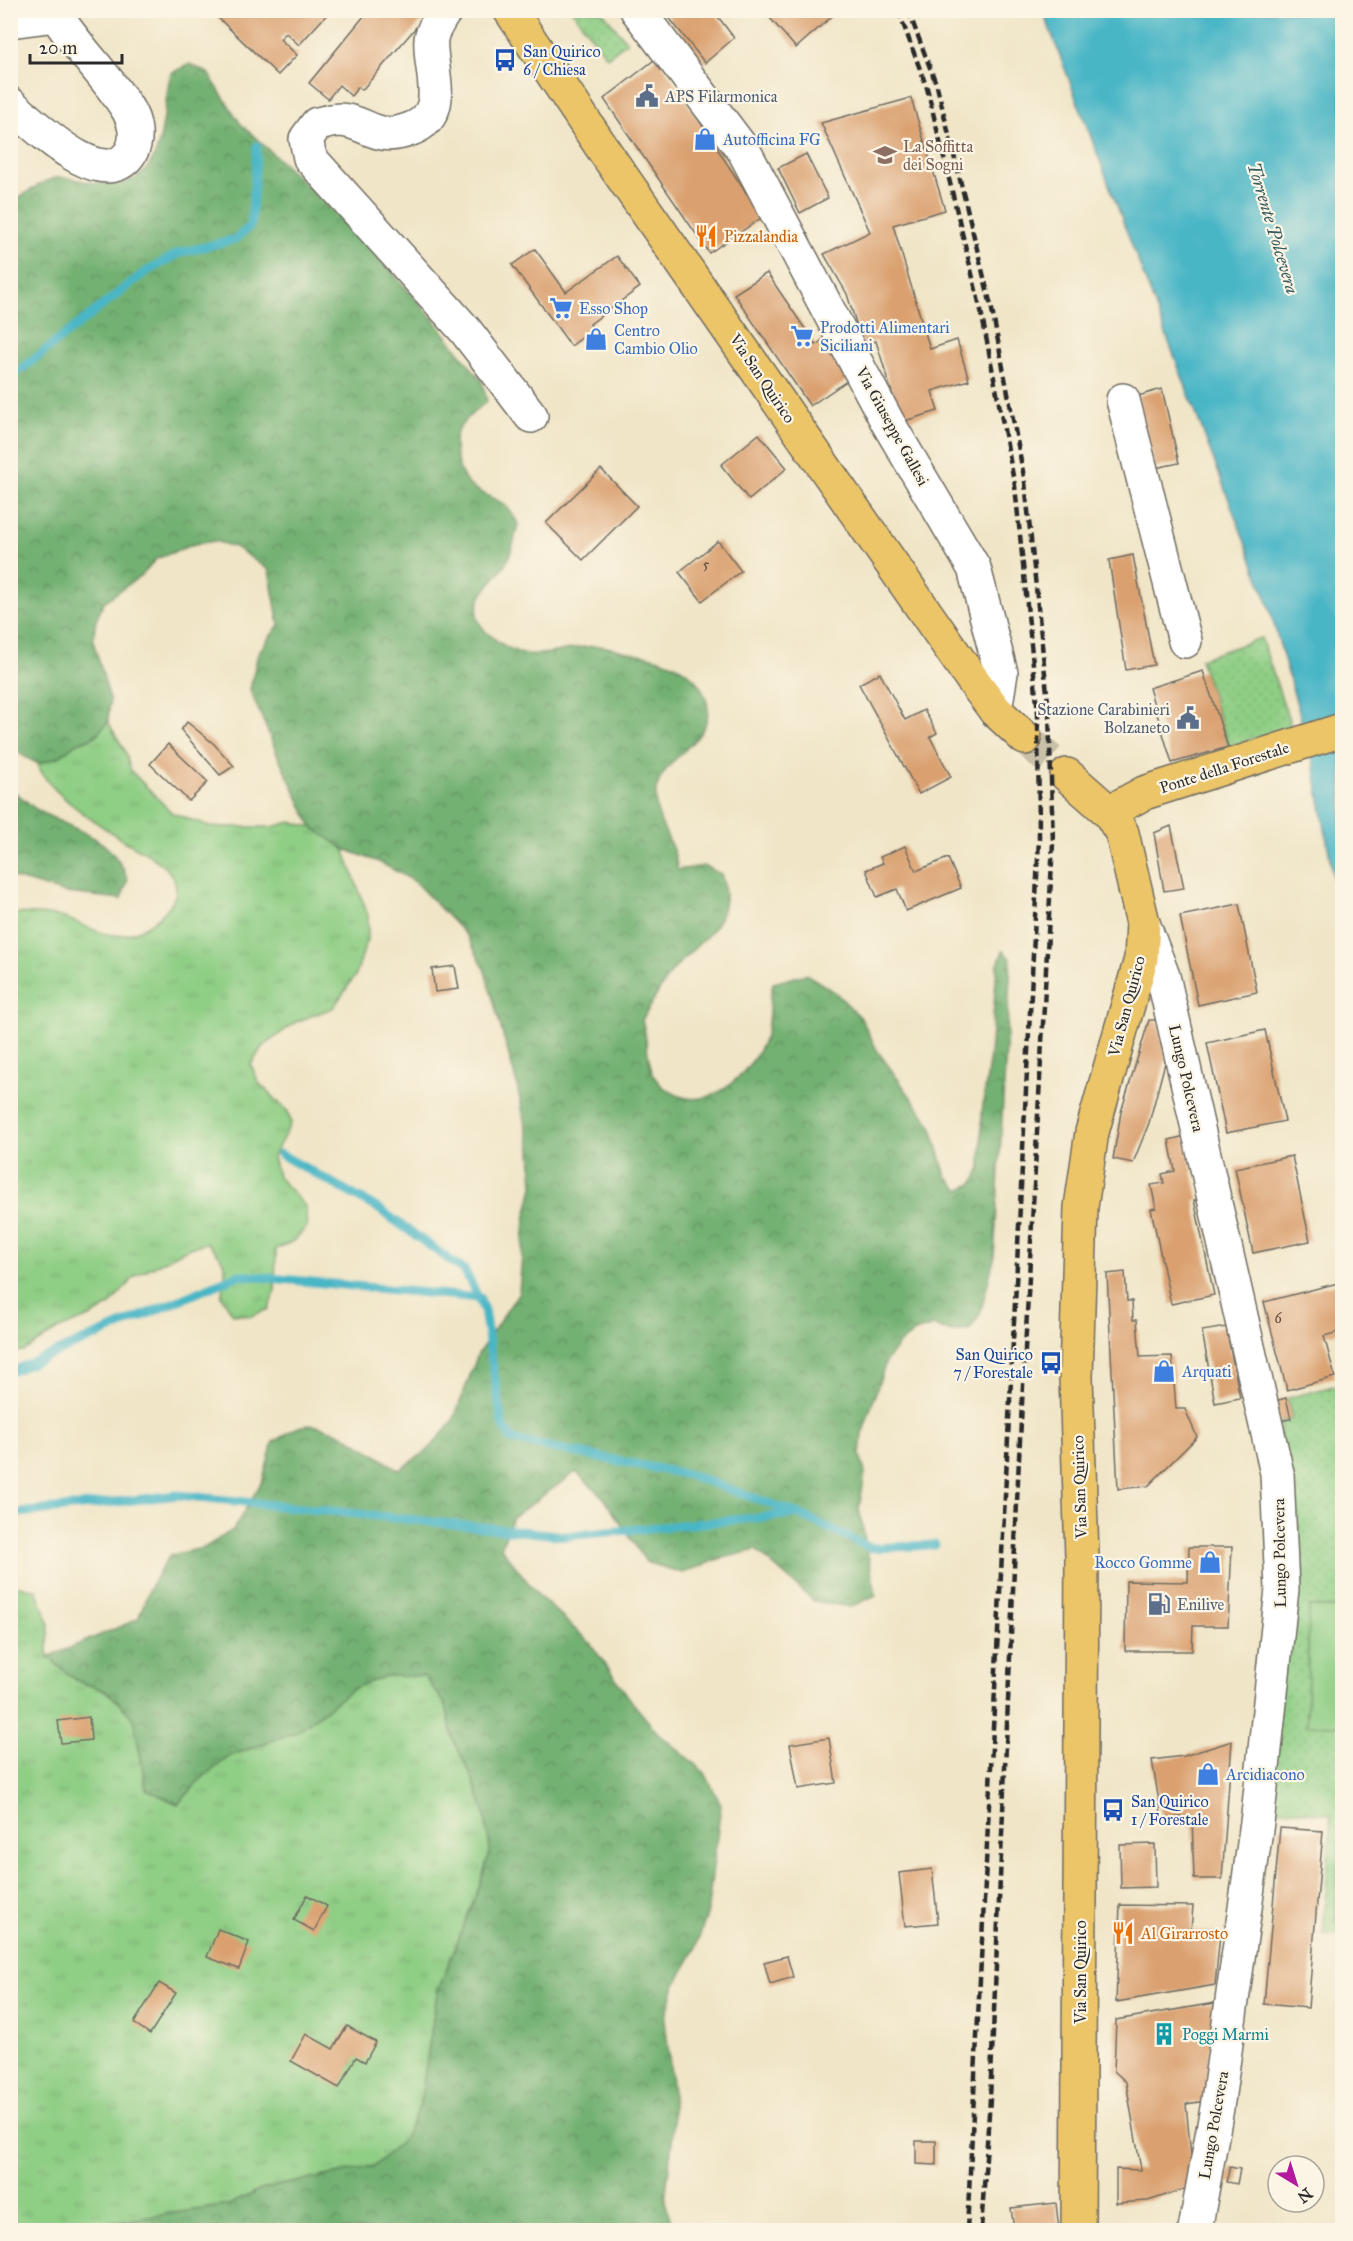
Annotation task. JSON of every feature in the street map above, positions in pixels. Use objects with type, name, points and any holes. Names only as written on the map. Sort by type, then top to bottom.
[{"type":"main road","name":"Via San Quirico","points":[[510,10],[866,528],[995,710],[1025,738]]},
{"type":"main road","name":"Ponte della Forestale","points":[[1109,812],[1144,793],[1342,730]]},
{"type":"main road","name":"Via San Quirico","points":[[1067,776],[1109,812],[1122,833],[1143,923],[1141,959],[1092,1132],[1081,1207],[1076,1377],[1082,1557],[1078,2230]]},
{"type":"street","points":[[446,10],[431,38],[435,70],[435,103],[427,118],[414,128],[386,134],[341,120],[317,124],[306,139],[310,158],[465,330],[531,416]]},
{"type":"street","name":"Via Giuseppe Gallesi","points":[[637,10],[744,151],[888,423],[974,568],[1001,673],[995,710]]},
{"type":"street","points":[[10,21],[58,13],[71,39],[129,111],[136,135],[132,151],[116,165],[92,165],[67,151],[10,104]]},
{"type":"street","points":[[1122,400],[1185,641]]},
{"type":"street","name":"Lungo Polcevera","points":[[1143,923],[1163,976],[1277,1473],[1281,1566],[1277,1640],[1258,1815],[1217,2108],[1195,2230]]},
{"type":"green space","points":[[572,11],[602,11],[627,42],[607,57]]},
{"type":"green space","points":[[190,64],[208,73],[240,123],[360,236],[434,320],[482,381],[487,401],[469,416],[457,433],[455,450],[459,468],[472,487],[504,504],[518,524],[514,544],[508,558],[484,592],[478,605],[477,616],[483,628],[504,646],[517,652],[542,654],[597,646],[653,657],[686,672],[702,690],[707,703],[708,716],[698,736],[664,773],[658,784],[656,807],[676,859],[677,870],[704,866],[721,874],[725,891],[724,905],[721,917],[714,927],[674,969],[642,1020],[651,1068],[659,1083],[673,1093],[688,1098],[702,1098],[716,1094],[728,1086],[750,1063],[765,1038],[773,983],[806,974],[835,992],[861,1018],[877,1050],[931,1125],[946,1176],[959,1190],[974,1183],[981,1167],[982,1112],[990,1055],[997,967],[1003,951],[1011,959],[994,1259],[980,1314],[970,1330],[952,1332],[933,1326],[915,1332],[898,1345],[886,1361],[862,1435],[860,1454],[865,1473],[859,1509],[876,1595],[851,1607],[814,1601],[756,1550],[719,1559],[683,1573],[646,1562],[604,1498],[576,1472],[512,1518],[501,1548],[538,1595],[590,1643],[657,1732],[705,1773],[721,1805],[707,1915],[694,1952],[675,1985],[665,2020],[673,2093],[673,2133],[665,2201],[674,2230],[92,2230],[108,2223],[228,2205],[263,2189],[374,2166],[403,2140],[420,2105],[437,1993],[480,1885],[490,1850],[484,1810],[471,1775],[453,1739],[446,1705],[424,1676],[386,1676],[354,1688],[296,1732],[230,1756],[202,1778],[178,1804],[146,1789],[134,1719],[108,1692],[76,1680],[48,1657],[138,1619],[151,1585],[170,1555],[204,1548],[233,1530],[263,1480],[273,1442],[291,1431],[302,1426],[326,1428],[352,1440],[399,1470],[428,1450],[453,1421],[478,1354],[519,1292],[525,1220],[533,1187],[531,1149],[515,1077],[484,968],[467,936],[414,881],[379,862],[344,849],[312,827],[279,758],[250,690],[258,653],[279,625],[269,570],[235,547],[215,541],[194,544],[156,559],[142,575],[104,602],[96,620],[93,641],[110,699],[108,722],[94,737],[75,744],[59,757],[38,764],[11,749],[10,202],[49,179],[67,178],[95,183],[119,183],[142,174],[151,163],[157,149],[171,73]]},
{"type":"green space","points":[[1261,638],[1291,726],[1229,747],[1200,659]]},
{"type":"green space","points":[[108,722],[125,751],[131,771],[172,813],[212,827],[272,827],[291,822],[312,827],[344,849],[368,916],[368,936],[356,975],[333,1008],[296,1022],[262,1047],[251,1065],[259,1083],[288,1112],[291,1123],[273,1157],[278,1177],[305,1206],[307,1226],[294,1241],[276,1249],[275,1290],[269,1309],[251,1316],[233,1314],[221,1296],[225,1266],[219,1255],[207,1243],[189,1248],[135,1276],[110,1305],[94,1315],[57,1330],[24,1351],[11,1352],[10,913],[55,916],[106,934],[129,934],[151,923],[165,911],[174,898],[176,886],[164,866],[72,805],[51,785],[38,764],[59,757],[75,744],[94,737]]},
{"type":"green space","points":[[10,790],[36,809],[90,836],[111,852],[128,880],[121,899],[66,893],[11,877]]},
{"type":"green space","points":[[1342,1384],[1342,1607],[1309,1607],[1307,1725],[1342,1726],[1342,1808],[1335,1922],[1342,1923],[1342,1935],[1323,1934],[1331,1815],[1270,1807],[1280,1422],[1292,1419],[1287,1398]]},
{"type":"green space","points":[[11,1584],[36,1590],[49,1622],[48,1657],[76,1680],[108,1692],[134,1719],[146,1789],[178,1804],[202,1778],[230,1756],[296,1732],[354,1688],[386,1676],[424,1676],[446,1705],[453,1739],[471,1775],[484,1810],[490,1850],[480,1885],[437,1993],[420,2105],[404,2140],[374,2166],[263,2189],[228,2205],[108,2223],[92,2230],[11,2230]]},
{"type":"green space","points":[[1309,1607],[1342,1607],[1342,1726],[1307,1725]]},
{"type":"green space","points":[[1342,1808],[1342,1923],[1335,1922]]},
{"type":"water","name":"Torrente Polcevera","points":[[1043,11],[1342,11],[1342,929],[1314,764],[1267,600]]},
{"type":"building","points":[[210,10],[331,10],[299,45],[286,33],[280,39],[297,55],[278,75]]},
{"type":"building","points":[[369,10],[431,10],[362,90],[358,87],[351,96],[339,85],[328,99],[309,83]]},
{"type":"building","points":[[663,10],[713,10],[734,38],[705,63]]},
{"type":"building","points":[[763,10],[839,10],[796,48]]},
{"type":"building","points":[[936,10],[961,10],[961,11],[939,19]]},
{"type":"building","points":[[658,57],[746,193],[750,190],[766,215],[709,253],[604,99]]},
{"type":"building","points":[[911,98],[945,210],[893,225],[930,349],[957,340],[969,380],[932,391],[938,411],[901,422],[876,341],[863,345],[847,294],[824,254],[870,232],[821,123]]},
{"type":"building","points":[[806,154],[828,198],[800,213],[778,168]]},
{"type":"building","points":[[535,249],[566,292],[617,256],[640,287],[590,324],[593,329],[571,346],[512,265]]},
{"type":"building","points":[[767,273],[816,345],[825,338],[851,378],[810,406],[734,294]]},
{"type":"building","points":[[1162,389],[1179,463],[1155,468],[1138,396]]},
{"type":"building","points":[[759,434],[787,468],[749,500],[721,465]]},
{"type":"building","points":[[601,469],[637,506],[583,560],[546,523]]},
{"type":"building","points":[[718,541],[741,571],[702,601],[679,572]]},
{"type":"building","points":[[1133,555],[1154,665],[1126,670],[1109,560]]},
{"type":"building","name":"Stazione Carabinieri Bolzaneto","points":[[1203,671],[1228,747],[1172,763],[1149,688]]},
{"type":"building","points":[[880,673],[905,720],[924,710],[937,733],[930,737],[951,777],[919,794],[859,684]]},
{"type":"building","points":[[187,722],[214,744],[234,766],[220,775],[181,730]]},
{"type":"building","points":[[168,744],[208,782],[189,801],[150,764]]},
{"type":"building","points":[[1171,826],[1184,888],[1164,891],[1154,833]]},
{"type":"building","points":[[905,846],[916,871],[948,858],[961,888],[906,911],[897,889],[877,897],[866,870],[883,863],[880,857]]},
{"type":"building","points":[[1239,904],[1257,992],[1198,1005],[1180,916]]},
{"type":"building","points":[[455,966],[459,989],[435,992],[432,969]]},
{"type":"building","points":[[1149,1020],[1158,1020],[1166,1059],[1149,1123],[1133,1163],[1113,1159],[1121,1112]]},
{"type":"building","points":[[1265,1030],[1285,1121],[1226,1133],[1207,1043]]},
{"type":"building","points":[[1185,1136],[1198,1200],[1194,1200],[1214,1295],[1171,1304],[1151,1209],[1156,1208],[1151,1185],[1164,1183],[1162,1174],[1175,1171],[1169,1140]]},
{"type":"building","points":[[1292,1156],[1310,1241],[1253,1253],[1235,1168]]},
{"type":"building","points":[[1125,1272],[1127,1301],[1132,1301],[1133,1320],[1137,1320],[1140,1357],[1172,1356],[1176,1409],[1185,1409],[1197,1437],[1148,1486],[1118,1489],[1107,1274]]},
{"type":"building","points":[[1342,1282],[1342,1331],[1324,1336],[1335,1377],[1287,1390],[1264,1302]]},
{"type":"building","points":[[1226,1327],[1240,1398],[1215,1403],[1202,1331]]},
{"type":"building","points":[[1286,1398],[1291,1419],[1279,1421],[1275,1401]]},
{"type":"building","name":"Enilive","points":[[1189,1547],[1232,1547],[1228,1626],[1193,1626],[1192,1651],[1125,1651],[1126,1581],[1188,1582]]},
{"type":"building","points":[[89,1717],[91,1740],[61,1743],[58,1721]]},
{"type":"building","points":[[829,1738],[836,1783],[798,1789],[790,1744]]},
{"type":"building","points":[[1232,1741],[1222,1879],[1194,1879],[1192,1816],[1162,1819],[1152,1760],[1184,1756]]},
{"type":"building","points":[[1280,1828],[1323,1831],[1308,2008],[1264,2004]]},
{"type":"building","points":[[1155,1844],[1156,1887],[1121,1888],[1120,1845]]},
{"type":"building","points":[[932,1869],[938,1923],[905,1926],[899,1873]]},
{"type":"building","points":[[307,1895],[327,1906],[314,1931],[294,1920]]},
{"type":"building","points":[[1120,1905],[1193,1906],[1191,1930],[1220,1934],[1215,1985],[1116,2002]]},
{"type":"building","points":[[218,1929],[249,1942],[239,1969],[207,1957]]},
{"type":"building","points":[[787,1956],[793,1977],[770,1984],[764,1962]]},
{"type":"building","points":[[159,1983],[176,1993],[150,2034],[134,2023]]},
{"type":"building","points":[[1215,2003],[1206,2101],[1186,2104],[1194,2186],[1148,2201],[1116,2203],[1116,2169],[1141,2170],[1126,2082],[1114,2071],[1116,2020]]},
{"type":"building","points":[[347,2026],[376,2042],[365,2062],[356,2057],[339,2088],[291,2061],[306,2034],[333,2049]]},
{"type":"building","points":[[916,2141],[936,2141],[936,2165],[916,2164]]},
{"type":"building","points":[[1230,2167],[1240,2169],[1237,2184],[1226,2182]]},
{"type":"building","points":[[1056,2203],[1059,2230],[1014,2230],[1011,2208]]},
{"type":"waterway","points":[[10,383],[14,375],[144,273],[179,253],[236,239],[251,225],[257,146]]},
{"type":"waterway","points":[[280,1154],[379,1209],[465,1271],[484,1310],[502,1424],[512,1440],[690,1475],[799,1514],[871,1548],[935,1545]]},
{"type":"waterway","points":[[10,1372],[239,1275],[480,1298]]},
{"type":"waterway","points":[[10,1514],[178,1495],[566,1536],[796,1514]]},
{"type":"tunnel","points":[[1025,738],[1067,775]]},
{"type":"railway","points":[[898,10],[927,88],[981,311],[1015,486],[1038,713],[1039,839],[967,2230]]},
{"type":"railway","points":[[908,10],[937,86],[992,310],[1025,482],[1049,712],[1053,843],[1019,1458],[990,2099],[981,2230]]},
{"type":"place","name":"San Quirico 6 / Chiesa","points":[[505,60]]},
{"type":"place","name":"APS Filarmonica","points":[[647,96]]},
{"type":"place","name":"Autofficina FG","points":[[705,139]]},
{"type":"place","name":"La Soffitta dei Sogni","points":[[885,155]]},
{"type":"place","name":"Pizzalandia","points":[[706,236]]},
{"type":"place","name":"Esso Shop","points":[[561,308]]},
{"type":"place","name":"Prodotti Alimentari Siciliani","points":[[802,336]]},
{"type":"place","name":"Centro Cambio Olio","points":[[596,339]]},
{"type":"place","name":"Stazione Carabinieri Bolzaneto","points":[[1188,718]]},
{"type":"place","name":"San Quirico 7 / Forestale","points":[[1051,1363]]},
{"type":"place","name":"Arquati","points":[[1164,1371]]},
{"type":"place","name":"Rocco Gomme","points":[[1210,1562]]},
{"type":"place","name":"Enilive","points":[[1159,1604]]},
{"type":"place","name":"Arcidiacono","points":[[1208,1774]]},
{"type":"place","name":"San Quirico 1 / Forestale","points":[[1113,1810]]},
{"type":"place","name":"Al Girarrosto","points":[[1123,1933]]},
{"type":"place","name":"Poggi Marmi","points":[[1164,2034]]}]
